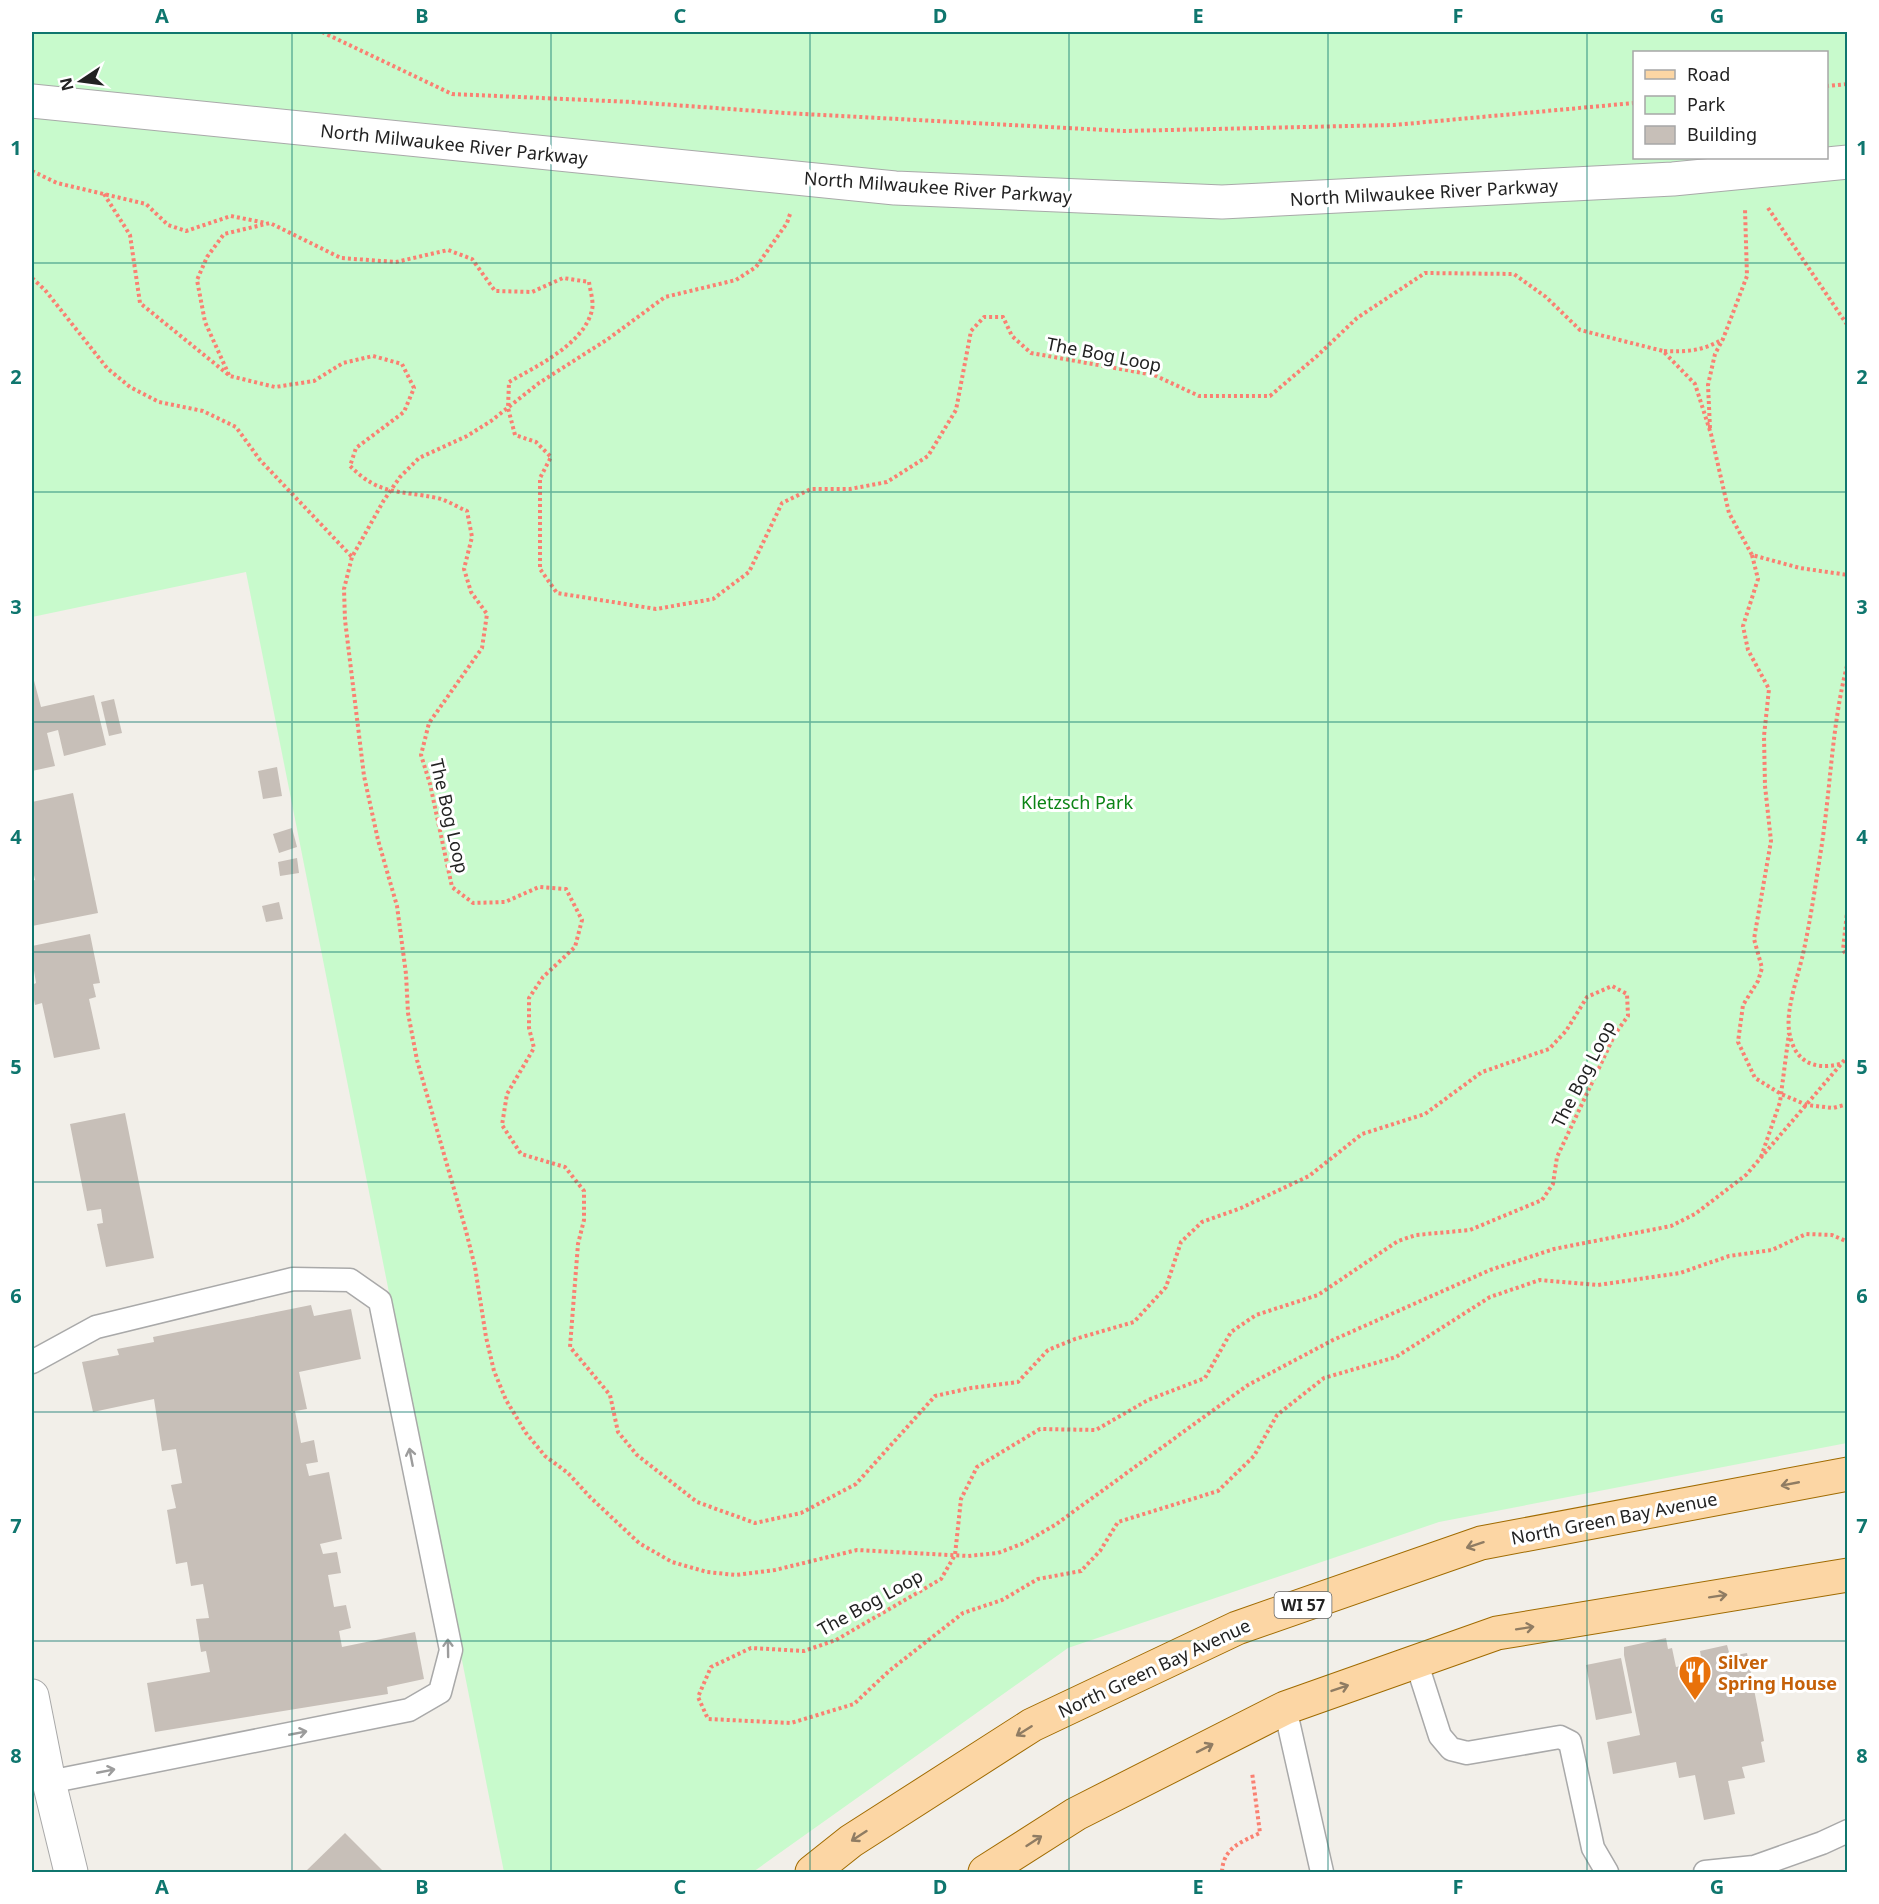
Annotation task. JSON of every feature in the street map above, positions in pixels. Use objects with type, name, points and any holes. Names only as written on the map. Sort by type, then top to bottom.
[{"type":"main road","name":"North Green Bay Avenue","points":[[812,1872],[851,1841],[1032,1725],[1237,1628],[1481,1543],[1848,1474]]},
{"type":"main road","points":[[985,1872],[1076,1814],[1285,1708],[1497,1633],[1848,1575]]},
{"type":"street","name":"North Milwaukee River Parkway","points":[[32,102],[895,188],[1222,202],[1673,179],[1848,162]]},
{"type":"street","points":[[32,1696],[49,1782],[71,1872]]},
{"type":"lane","points":[[32,1362],[96,1327],[293,1279],[350,1280],[380,1301],[451,1650],[440,1692],[409,1710],[49,1782]]},
{"type":"lane","points":[[1416,1661],[1440,1736],[1451,1749],[1467,1753],[1560,1737],[1570,1742],[1593,1848],[1607,1872]]},
{"type":"lane","points":[[1285,1708],[1322,1872]]},
{"type":"lane","points":[[1706,1872],[1754,1867],[1822,1843],[1848,1831]]},
{"type":"path","points":[[322,32],[452,94],[632,102],[820,115],[1125,131],[1394,125],[1633,103]]},
{"type":"path","points":[[1828,86],[1848,84]]},
{"type":"path","name":"The Bog Loop","points":[[32,171],[57,183],[146,204],[168,225],[186,231],[231,216],[270,223],[341,258],[396,262],[448,250],[472,258],[495,291],[532,292],[563,278],[589,282],[592,309],[579,336],[542,363],[509,382],[508,408],[515,435],[536,442],[551,457],[540,478],[540,569],[556,593],[656,609],[713,599],[749,572],[782,503],[811,489],[850,489],[887,482],[928,456],[956,410],[971,331],[984,317],[1003,317],[1012,336],[1031,353],[1154,375],[1199,396],[1270,396],[1357,318],[1425,273],[1514,274],[1546,297],[1580,330],[1663,351],[1688,352],[1708,348],[1724,339]]},
{"type":"path","points":[[1744,172],[1848,326]]},
{"type":"path","points":[[1711,434],[1708,385],[1714,354],[1724,339],[1747,276],[1744,172]]},
{"type":"path","points":[[801,178],[787,223],[756,267],[736,280],[665,297],[608,339],[538,383],[491,421],[466,436],[418,458],[390,491],[352,557],[344,589],[345,620],[364,776],[378,840],[397,906],[406,974],[408,1013],[417,1060],[466,1231],[494,1371],[506,1400],[526,1433],[544,1456],[568,1473],[639,1544],[672,1562],[707,1572],[736,1575],[775,1570],[857,1550],[955,1555],[998,1553],[1024,1543],[1055,1525],[1248,1385],[1333,1340],[1500,1267],[1554,1249],[1671,1226],[1695,1214],[1746,1175],[1848,1056]]},
{"type":"path","name":"The Bog Loop","points":[[104,194],[130,235],[140,303],[230,376],[275,387],[314,381],[343,363],[374,356],[402,364],[414,388],[404,412],[356,448],[350,465],[364,480],[390,491],[439,498],[467,511],[472,537],[464,569],[471,592],[487,614],[482,648],[429,723],[421,755],[430,784],[452,886],[473,903],[505,902],[539,886],[566,889],[582,920],[575,947],[543,977],[529,998],[529,1028],[534,1048],[507,1094],[502,1125],[521,1154],[565,1167],[584,1191],[584,1220],[578,1244],[570,1347],[610,1395],[618,1432],[637,1455],[698,1502],[755,1523],[801,1513],[856,1484],[935,1396],[971,1388],[1018,1382],[1048,1350],[1075,1339],[1134,1322],[1166,1287],[1181,1242],[1202,1222],[1241,1208],[1309,1176],[1362,1134],[1425,1114],[1482,1072],[1549,1049],[1566,1031],[1587,997],[1612,986],[1627,994],[1628,1016],[1615,1035],[1557,1157],[1553,1184],[1542,1200],[1470,1230],[1416,1235],[1398,1241],[1318,1295],[1256,1315],[1231,1332],[1205,1378],[1148,1400],[1096,1430],[1040,1429],[977,1467],[961,1499],[955,1555],[941,1578],[836,1640],[804,1651],[750,1648],[711,1667],[698,1697],[708,1719],[791,1723],[854,1704],[889,1671],[963,1613],[1002,1600],[1038,1579],[1081,1571],[1100,1551],[1118,1522],[1218,1491],[1254,1456],[1276,1414],[1324,1378],[1396,1357],[1490,1297],[1540,1280],[1598,1285],[1680,1274],[1729,1256],[1772,1250],[1806,1234],[1832,1235],[1848,1242]]},
{"type":"path","points":[[230,376],[205,322],[197,280],[207,257],[224,234],[270,223]]},
{"type":"path","points":[[32,278],[45,290],[107,369],[130,387],[159,402],[202,411],[236,427],[260,460],[352,557]]},
{"type":"path","points":[[1663,351],[1695,384],[1711,434],[1729,513],[1752,555],[1758,579],[1743,626],[1748,650],[1769,689],[1764,736],[1764,766],[1771,841],[1754,939],[1762,968],[1758,981],[1743,1005],[1738,1042],[1755,1078],[1781,1094],[1807,1105],[1833,1108],[1848,1104]]},
{"type":"path","points":[[1752,555],[1800,568],[1848,575]]},
{"type":"path","points":[[1760,1159],[1780,1102],[1789,1032],[1788,1019],[1821,853],[1831,752],[1848,662]]},
{"type":"path","points":[[1848,903],[1843,950],[1848,957]]},
{"type":"path","points":[[1789,1032],[1796,1052],[1811,1065],[1825,1068],[1841,1064]]},
{"type":"path","points":[[1222,1872],[1222,1862],[1234,1846],[1260,1833],[1252,1772]]},
{"type":"green space","name":"Kletzsch Park","points":[[32,32],[1847,32],[1847,1443],[1439,1522],[1068,1648],[753,1872],[504,1872],[246,572],[32,617]]},
{"type":"building","points":[[32,673],[41,707],[94,695],[106,745],[64,756],[58,730],[47,733],[55,766],[32,771]]},
{"type":"building","points":[[114,699],[122,733],[109,736],[101,702]]},
{"type":"building","points":[[277,767],[282,796],[263,799],[258,771]]},
{"type":"building","points":[[73,793],[98,913],[32,926],[32,881],[35,880],[32,865],[32,802]]},
{"type":"building","points":[[292,828],[297,847],[279,853],[273,834]]},
{"type":"building","points":[[297,858],[299,873],[280,876],[278,862]]},
{"type":"building","points":[[279,902],[283,919],[266,922],[262,906]]},
{"type":"building","points":[[90,934],[100,983],[93,984],[96,997],[89,999],[100,1049],[54,1058],[42,1003],[35,1005],[32,989],[32,985],[36,983],[32,946]]},
{"type":"building","points":[[125,1113],[154,1258],[106,1267],[97,1224],[103,1223],[101,1209],[87,1211],[70,1124]]},
{"type":"building","points":[[311,1305],[314,1316],[351,1309],[361,1359],[299,1372],[307,1409],[295,1411],[301,1443],[314,1440],[318,1462],[306,1464],[309,1476],[329,1472],[342,1539],[320,1544],[323,1554],[337,1552],[341,1573],[328,1575],[334,1607],[346,1605],[351,1628],[339,1631],[342,1647],[415,1632],[424,1679],[387,1687],[388,1694],[155,1732],[147,1683],[210,1672],[206,1651],[201,1652],[196,1619],[209,1618],[203,1584],[191,1586],[187,1562],[176,1564],[167,1510],[176,1508],[171,1485],[182,1483],[176,1449],[162,1451],[154,1399],[93,1412],[82,1362],[119,1355],[117,1349],[154,1342],[153,1337]]},
{"type":"building","name":"Silver Spring House","points":[[1666,1638],[1668,1649],[1672,1648],[1676,1667],[1702,1662],[1700,1651],[1727,1645],[1730,1656],[1747,1653],[1764,1741],[1761,1742],[1765,1762],[1742,1767],[1745,1778],[1728,1781],[1735,1814],[1704,1820],[1695,1775],[1679,1778],[1676,1762],[1613,1774],[1607,1742],[1640,1735],[1624,1647]]},
{"type":"building","points":[[1621,1658],[1632,1713],[1596,1720],[1586,1665]]},
{"type":"building","points":[[345,1833],[384,1872],[305,1872]]},
{"type":"place","name":"Silver Spring House","points":[[1695,1701]]}]
